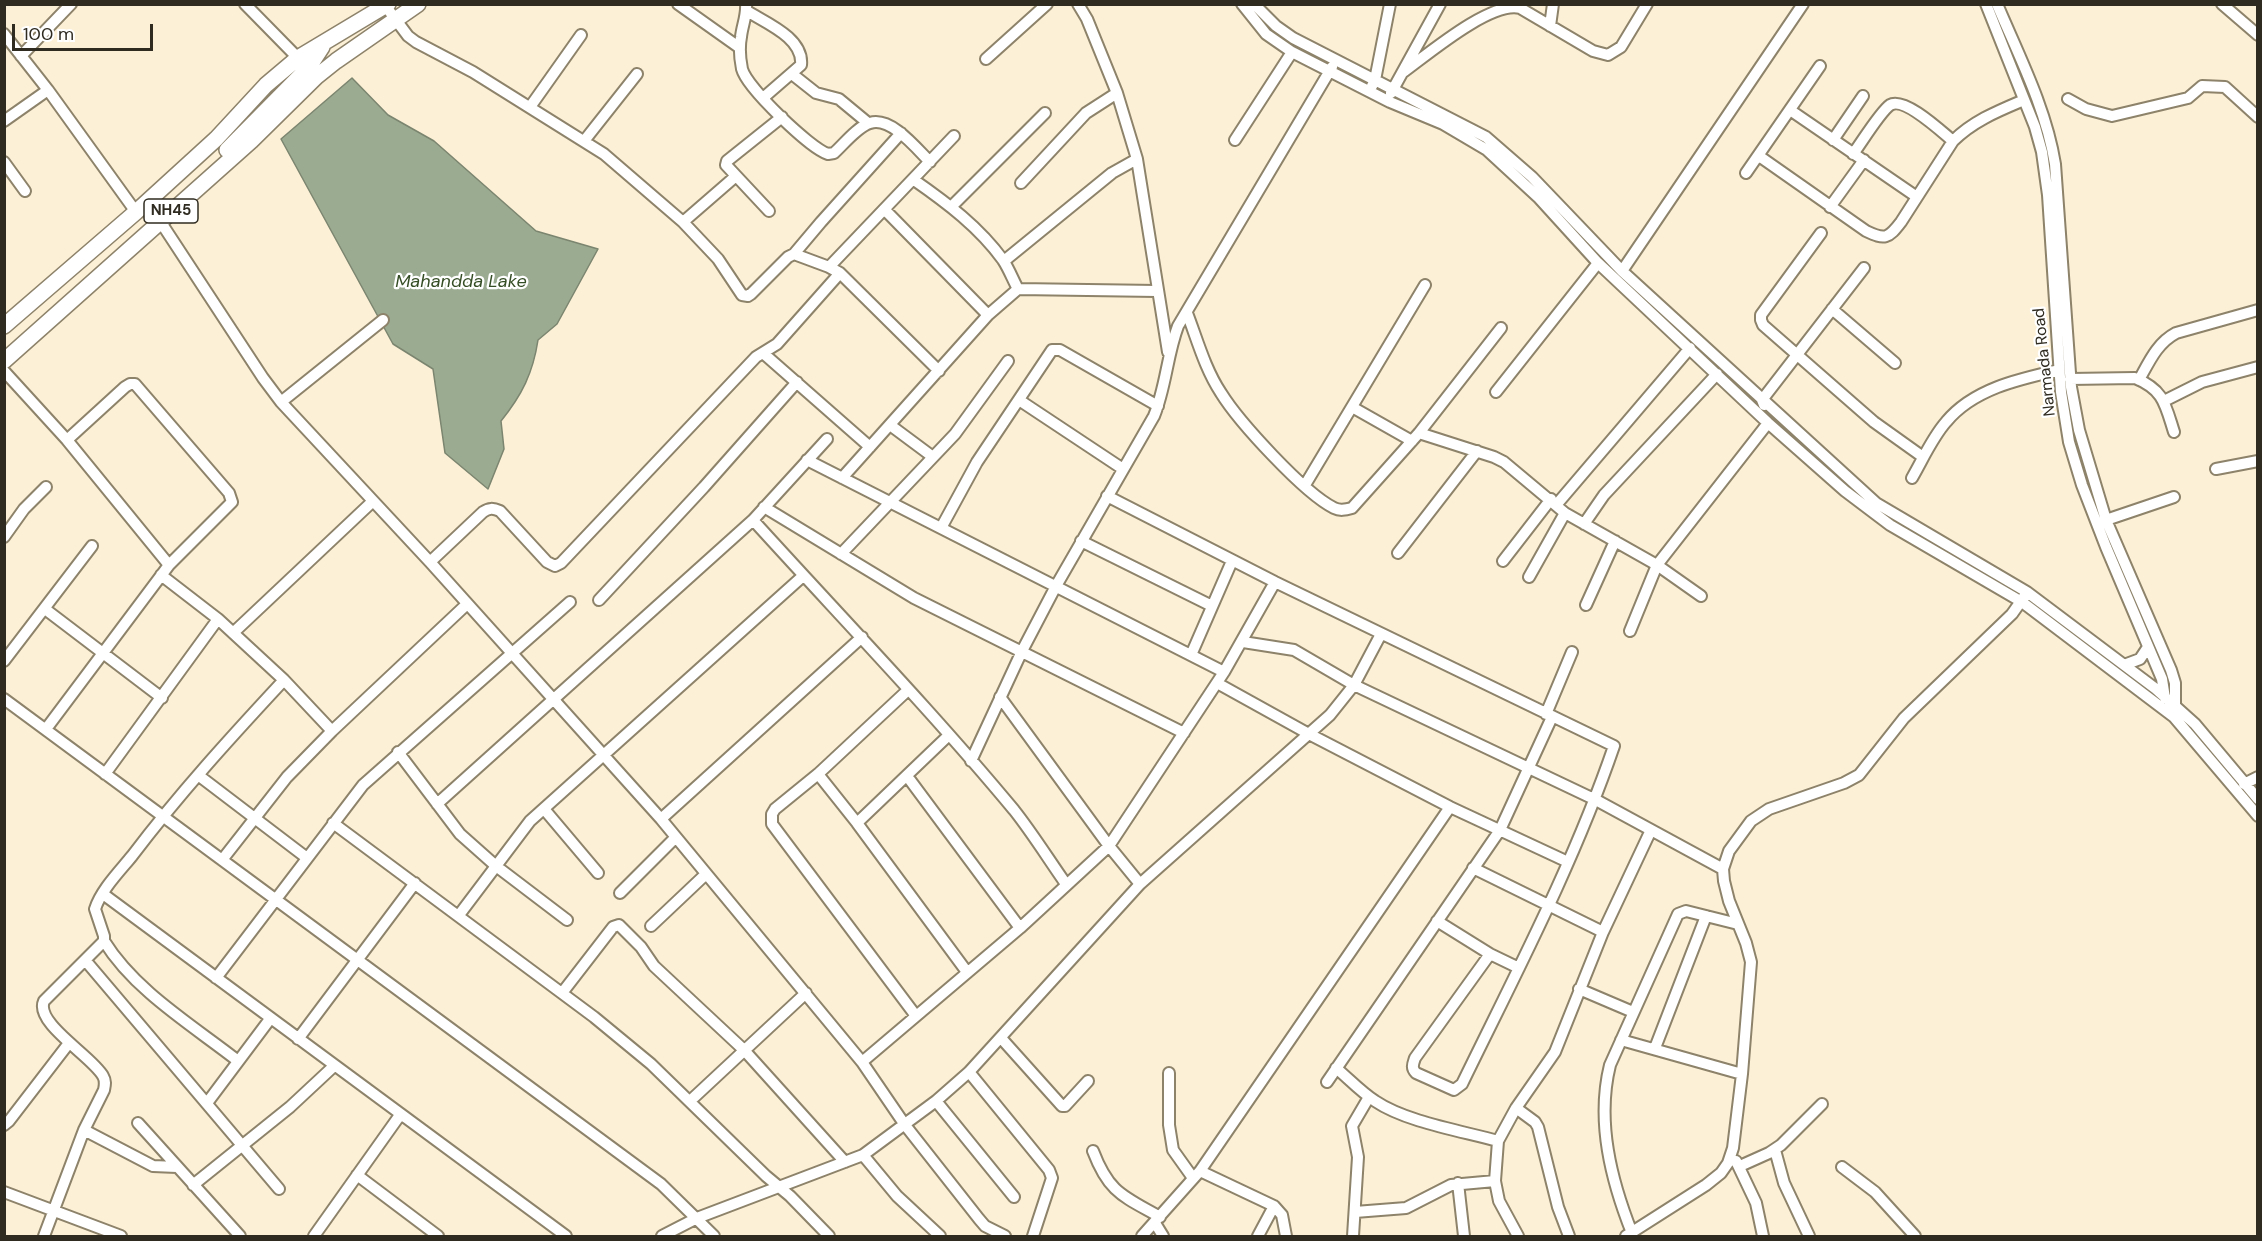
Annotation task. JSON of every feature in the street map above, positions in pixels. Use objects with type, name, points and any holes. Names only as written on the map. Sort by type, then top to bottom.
[{"type":"highway","name":"NH45","points":[[4,361],[251,141],[336,61],[418,4]]},
{"type":"highway","name":"NH45","points":[[4,326],[136,212],[216,139],[266,86],[303,62],[326,42],[386,5]]},
{"type":"highway","points":[[4,349],[201,175],[303,62],[336,61]]},
{"type":"street","points":[[21,56],[71,4]]},
{"type":"street","points":[[245,4],[303,62]]},
{"type":"street","points":[[678,4],[740,48]]},
{"type":"street","points":[[986,59],[1047,4]]},
{"type":"street","points":[[1078,4],[1087,19],[1117,93],[1137,159],[1143,183],[1168,355]]},
{"type":"street","points":[[1242,4],[1266,34],[1292,52],[1369,92],[1443,124],[1487,150],[1538,197],[1598,263],[1768,423],[1845,491],[1890,525],[2025,597],[2171,711],[2194,724],[2258,799]]},
{"type":"street","points":[[1254,4],[1276,26],[1293,38],[1468,127],[1503,150],[1622,271],[1876,502],[2025,597],[2124,665],[2165,698]]},
{"type":"street","points":[[1369,92],[1375,80],[1390,4]]},
{"type":"street","points":[[1387,100],[1440,4]]},
{"type":"street","points":[[1550,26],[1553,4]]},
{"type":"street","points":[[1402,73],[1474,21],[1513,6],[1593,51],[1608,55],[1621,47],[1647,4]]},
{"type":"street","points":[[1622,271],[1803,4]]},
{"type":"street","name":"Narmada Road","points":[[1986,4],[2042,152],[2048,195],[2059,370],[2069,442],[2082,485],[2162,679],[2165,698],[2171,711]]},
{"type":"street","points":[[1997,4],[2042,112],[2051,142],[2070,379],[2079,430],[2106,520],[2171,670],[2175,683],[2171,711],[2258,816]]},
{"type":"street","points":[[2222,4],[2258,35]]},
{"type":"street","points":[[386,5],[408,36],[416,42],[473,72],[604,154],[683,222],[718,259],[742,295],[751,294],[788,257],[794,254],[901,133]]},
{"type":"street","points":[[763,98],[792,74],[802,61],[795,44],[789,38],[747,8],[740,48],[745,76],[748,82],[763,98],[782,117],[828,154],[834,153],[868,123]]},
{"type":"street","points":[[4,34],[48,90],[136,212]]},
{"type":"street","points":[[530,107],[581,35]]},
{"type":"street","points":[[1236,140],[1292,52]]},
{"type":"street","points":[[971,761],[1022,651],[1056,585],[1158,406],[1168,355],[1178,326],[1331,72],[1335,60]]},
{"type":"street","points":[[1746,173],[1820,66]]},
{"type":"street","points":[[584,141],[637,74]]},
{"type":"street","points":[[792,74],[816,93],[839,99],[868,123],[883,123],[901,133],[930,162]]},
{"type":"street","points":[[2068,99],[2086,109],[2112,117],[2188,98],[2202,86],[2225,87],[2258,117]]},
{"type":"street","points":[[4,121],[48,90]]},
{"type":"street","points":[[1021,183],[1086,113],[1117,93]]},
{"type":"street","points":[[1833,140],[1863,96]]},
{"type":"street","points":[[1759,156],[1866,231],[1878,237],[1886,237],[1893,233],[1953,141],[1964,130],[1984,117],[2024,100]]},
{"type":"street","points":[[1854,154],[1886,110],[1895,103],[1910,108],[1953,141]]},
{"type":"street","points":[[1790,110],[1917,197]]},
{"type":"street","points":[[952,206],[1045,113]]},
{"type":"street","points":[[769,211],[728,168],[727,161],[782,117]]},
{"type":"street","points":[[829,267],[954,136]]},
{"type":"street","points":[[1004,261],[1112,173],[1137,159]]},
{"type":"street","points":[[1830,207],[1864,160]]},
{"type":"street","points":[[4,162],[25,191]]},
{"type":"street","points":[[683,222],[736,176]]},
{"type":"street","points":[[914,180],[952,206],[969,222],[1004,261],[1018,289]]},
{"type":"street","points":[[885,210],[988,315]]},
{"type":"street","points":[[160,221],[262,378],[281,402],[430,562],[466,605],[661,819],[862,1062],[905,1125],[979,1219],[985,1226],[1005,1236]]},
{"type":"street","points":[[1821,233],[1761,315],[1763,325],[1874,422],[1923,457]]},
{"type":"street","points":[[794,254],[840,273],[939,371]]},
{"type":"street","points":[[1496,392],[1598,263]]},
{"type":"street","points":[[1762,400],[1864,268]]},
{"type":"street","points":[[430,562],[483,512],[489,508],[495,508],[548,562],[555,566],[561,563],[756,357],[777,344],[840,273]]},
{"type":"street","points":[[1305,485],[1425,285]]},
{"type":"street","points":[[842,478],[988,315],[1018,289],[1157,291]]},
{"type":"street","points":[[1832,309],[1895,363]]},
{"type":"street","points":[[2139,380],[2151,358],[2166,338],[2176,333],[2258,310]]},
{"type":"street","points":[[1187,313],[1221,394],[1251,431],[1305,485],[1334,508],[1343,510],[1352,508],[1415,437],[1501,328]]},
{"type":"street","points":[[281,402],[383,320]]},
{"type":"street","points":[[1503,561],[1690,348]]},
{"type":"street","points":[[941,528],[977,462],[1050,352],[1056,350],[1158,406]]},
{"type":"street","points":[[764,353],[870,447]]},
{"type":"street","points":[[841,554],[963,425],[1008,361]]},
{"type":"street","points":[[2164,401],[2202,382],[2258,367]]},
{"type":"street","points":[[1912,478],[1944,423],[1969,401],[2019,380],[2059,370]]},
{"type":"street","points":[[4,371],[67,440],[169,565]]},
{"type":"street","points":[[1584,524],[1604,495],[1717,374]]},
{"type":"street","points":[[2070,379],[2135,378],[2153,387],[2164,401],[2174,432]]},
{"type":"street","points":[[599,600],[797,382]]},
{"type":"street","points":[[46,729],[169,565],[232,502],[229,493],[135,384],[125,387],[67,440]]},
{"type":"street","points":[[1019,400],[1123,469]]},
{"type":"street","points":[[1762,400],[1768,423]]},
{"type":"street","points":[[1352,407],[1415,437],[1477,451],[1504,462],[1565,513],[1657,565],[1701,596]]},
{"type":"street","points":[[1630,631],[1657,565],[1768,423]]},
{"type":"street","points":[[890,425],[933,457]]},
{"type":"street","points":[[437,804],[753,519],[827,439]]},
{"type":"street","points":[[1398,553],[1477,451]]},
{"type":"street","points":[[807,460],[1224,672]]},
{"type":"street","points":[[2216,469],[2258,462]]},
{"type":"street","points":[[4,537],[24,509],[46,487]]},
{"type":"street","points":[[1107,496],[1232,561],[1614,746],[1596,800],[1519,968],[1458,1088],[1447,1089],[1416,1073],[1413,1070],[1415,1058],[1490,954]]},
{"type":"street","points":[[2106,520],[2174,497]]},
{"type":"street","points":[[233,633],[372,502]]},
{"type":"street","points":[[764,507],[914,598],[1184,733]]},
{"type":"street","points":[[1529,578],[1565,513]]},
{"type":"street","points":[[753,519],[803,576],[862,637],[1015,812],[1066,885]]},
{"type":"street","points":[[1082,541],[1212,606]]},
{"type":"street","points":[[1586,605],[1615,542]]},
{"type":"street","points":[[4,661],[92,546]]},
{"type":"street","points":[[1191,655],[1232,561]]},
{"type":"street","points":[[161,575],[218,619],[284,680],[332,731]]},
{"type":"street","points":[[459,915],[520,833],[543,809],[803,576]]},
{"type":"street","points":[[862,1062],[1020,928],[1109,846],[1243,642],[1275,582]]},
{"type":"street","points":[[1738,924],[1686,911],[1678,914],[1610,1065],[1604,1088],[1604,1110],[1612,1174],[1629,1234],[1706,1185],[1721,1173],[1731,1154],[1742,1074],[1751,962],[1738,924],[1729,901],[1723,869],[1729,851],[1751,821],[1769,809],[1844,783],[1865,770],[1904,718],[2012,614],[2025,597]]},
{"type":"street","points":[[216,978],[363,785],[570,602]]},
{"type":"street","points":[[222,860],[287,777],[332,731],[466,605]]},
{"type":"street","points":[[45,609],[162,698]]},
{"type":"street","points":[[105,774],[218,619]]},
{"type":"street","points":[[662,1236],[697,1218],[863,1155],[936,1101],[969,1072],[1001,1038],[1140,884],[1340,704],[1354,685],[1381,634]]},
{"type":"street","points":[[661,819],[862,637]]},
{"type":"street","points":[[1243,642],[1294,650],[1354,685],[1596,800],[1723,869]]},
{"type":"street","points":[[2124,665],[2140,659],[2148,647]]},
{"type":"street","points":[[1327,1082],[1500,830],[1530,769],[1572,652]]},
{"type":"street","points":[[238,1061],[132,978],[114,958],[104,941],[94,909],[163,816],[284,680]]},
{"type":"street","points":[[1217,683],[1450,807],[1568,861]]},
{"type":"street","points":[[908,690],[818,774],[775,808],[772,814],[772,824],[916,1016]]},
{"type":"street","points":[[1000,698],[1109,846],[1140,884]]},
{"type":"street","points":[[4,699],[661,1184],[714,1236]]},
{"type":"street","points":[[857,823],[949,735]]},
{"type":"street","points":[[398,752],[460,834],[496,866],[567,920]]},
{"type":"street","points":[[818,774],[967,972]]},
{"type":"street","points":[[198,775],[307,858]]},
{"type":"street","points":[[907,776],[1020,928]]},
{"type":"street","points":[[2244,784],[2258,777]]},
{"type":"street","points":[[1142,1236],[1197,1175],[1450,807]]},
{"type":"street","points":[[543,809],[598,873]]},
{"type":"street","points":[[333,823],[562,993],[651,1064],[829,1236]]},
{"type":"street","points":[[1518,1236],[1498,1201],[1495,1181],[1498,1140],[1516,1108],[1555,1052],[1603,932],[1651,830]]},
{"type":"street","points":[[620,893],[676,837]]},
{"type":"street","points":[[1473,868],[1603,932]]},
{"type":"street","points":[[651,926],[706,874]]},
{"type":"street","points":[[298,1039],[415,883]]},
{"type":"street","points":[[103,894],[566,1236]]},
{"type":"street","points":[[1655,1048],[1706,916]]},
{"type":"street","points":[[1437,921],[1490,954],[1519,968]]},
{"type":"street","points":[[562,993],[613,927],[619,925],[641,947],[654,966],[744,1050],[845,1162]]},
{"type":"street","points":[[44,1236],[84,1130],[104,1090],[105,1083],[100,1071],[69,1043],[45,1015],[42,1005],[44,1000],[104,941]]},
{"type":"street","points":[[85,960],[279,1189]]},
{"type":"street","points":[[1579,989],[1633,1012]]},
{"type":"street","points":[[690,1101],[806,993]]},
{"type":"street","points":[[207,1103],[270,1019]]},
{"type":"street","points":[[1001,1038],[1062,1106],[1065,1106],[1088,1081]]},
{"type":"street","points":[[1621,1040],[1742,1074]]},
{"type":"street","points":[[4,1125],[69,1043]]},
{"type":"street","points":[[193,1185],[290,1107],[334,1066]]},
{"type":"street","points":[[1336,1068],[1369,1097],[1382,1105],[1407,1116],[1498,1140]]},
{"type":"street","points":[[969,1072],[1049,1170],[1052,1178],[1033,1236]]},
{"type":"street","points":[[1169,1073],[1168,1125],[1173,1150],[1197,1175],[1274,1206],[1281,1215],[1286,1236]]},
{"type":"street","points":[[1353,1236],[1358,1157],[1352,1126],[1369,1097]]},
{"type":"street","points":[[936,1101],[1014,1197]]},
{"type":"street","points":[[1740,1166],[1774,1150],[1822,1104]]},
{"type":"street","points":[[1516,1108],[1535,1122],[1538,1127],[1558,1207],[1569,1236]]},
{"type":"street","points":[[314,1236],[400,1115]]},
{"type":"street","points":[[138,1123],[240,1236]]},
{"type":"street","points":[[84,1130],[153,1166],[177,1167]]},
{"type":"street","points":[[1774,1150],[1784,1183],[1809,1236]]},
{"type":"street","points":[[1093,1152],[1102,1174],[1116,1191],[1158,1220],[1163,1236]]},
{"type":"street","points":[[1731,1154],[1740,1166],[1756,1203],[1763,1236]]},
{"type":"street","points":[[863,1155],[897,1196],[940,1236]]},
{"type":"street","points":[[1842,1167],[1875,1192],[1915,1236]]},
{"type":"street","points":[[357,1175],[438,1236]]},
{"type":"street","points":[[1355,1212],[1406,1208],[1458,1183],[1495,1181]]},
{"type":"street","points":[[1458,1183],[1464,1236]]},
{"type":"street","points":[[4,1192],[121,1236]]},
{"type":"street","points":[[1258,1236],[1274,1206]]},
{"type":"water","name":"Mahandda Lake","points":[[352,78],[388,115],[434,141],[536,231],[598,249],[557,324],[538,340],[526,383],[501,421],[504,449],[488,489],[445,453],[433,369],[393,344],[281,139]]}]
